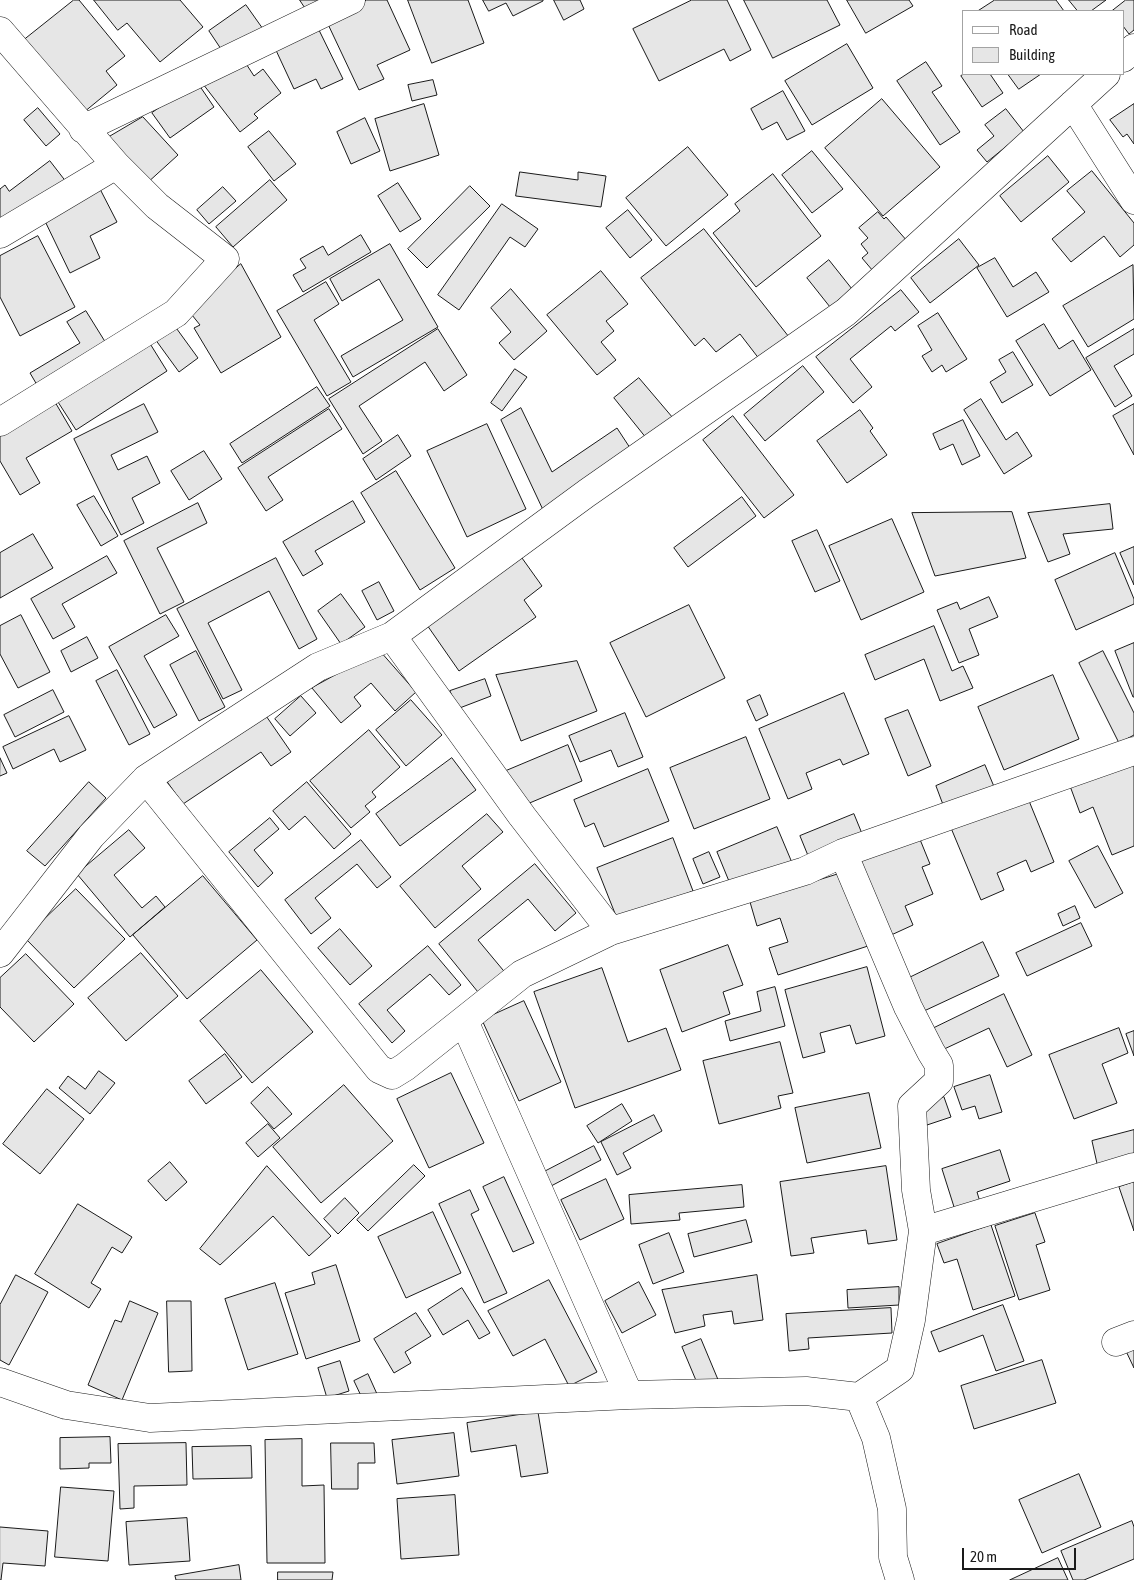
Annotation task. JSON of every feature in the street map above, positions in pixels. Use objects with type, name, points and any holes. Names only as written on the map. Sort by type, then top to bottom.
[{"type":"street","points":[[83,129],[350,0]]},
{"type":"street","points":[[0,31],[116,165],[157,206],[225,259],[176,313],[0,422]]},
{"type":"street","points":[[1124,57],[1134,48]]},
{"type":"street","points":[[0,953],[91,836],[146,779],[318,667],[392,636],[587,493],[846,312],[1105,75]]},
{"type":"street","points":[[1073,104],[1134,200]]},
{"type":"street","points":[[0,234],[116,165]]},
{"type":"street","points":[[392,636],[522,816],[611,931]]},
{"type":"street","points":[[146,779],[379,1069],[392,1074],[405,1067],[522,974],[611,931],[805,871],[843,853],[1134,751]]},
{"type":"street","points":[[0,1382],[66,1405],[150,1418],[629,1395],[806,1391],[859,1397],[900,1369],[911,1320],[923,1231],[916,1190],[912,1106],[939,1081],[940,1065],[931,1052],[908,1007],[843,853]]},
{"type":"street","points":[[464,1021],[629,1395]]},
{"type":"street","points":[[923,1231],[1134,1168]]},
{"type":"street","points":[[859,1397],[876,1438],[890,1500],[892,1509],[893,1557],[900,1580]]},
{"type":"building","points":[[74,0],[79,0],[125,56],[106,71],[117,85],[78,117],[19,44]]},
{"type":"building","points":[[94,0],[180,0],[203,27],[160,62],[127,23],[118,30]]},
{"type":"building","points":[[300,0],[319,0],[306,9]]},
{"type":"building","points":[[367,0],[387,0],[410,50],[377,65],[384,79],[359,90],[326,20]]},
{"type":"building","points":[[408,0],[468,0],[484,43],[432,63]]},
{"type":"building","points":[[483,0],[543,1],[513,16],[506,3],[489,11]]},
{"type":"building","points":[[554,0],[580,0],[584,9],[564,20]]},
{"type":"building","points":[[692,0],[727,0],[751,50],[730,61],[724,49],[659,81],[633,29]]},
{"type":"building","points":[[744,0],[827,0],[840,25],[773,58]]},
{"type":"building","points":[[847,0],[909,0],[913,6],[866,33]]},
{"type":"building","points":[[995,0],[1056,0],[1063,10],[980,10]]},
{"type":"building","points":[[1069,0],[1106,0],[1092,10],[1077,10]]},
{"type":"building","points":[[1126,0],[1134,0],[1134,30],[1129,34],[1124,27],[1124,10],[1113,10]]},
{"type":"building","points":[[246,5],[263,29],[225,55],[209,31]]},
{"type":"building","points":[[317,26],[343,79],[321,89],[316,79],[294,89],[274,46]]},
{"type":"building","points":[[847,44],[873,88],[812,125],[785,81]]},
{"type":"building","points":[[243,59],[254,76],[263,69],[281,93],[254,114],[258,118],[240,132],[203,84]]},
{"type":"building","points":[[926,62],[942,86],[932,92],[960,132],[940,145],[897,81]]},
{"type":"building","points":[[991,75],[1003,93],[982,107],[961,76]]},
{"type":"building","points":[[1009,75],[1040,75],[1019,89]]},
{"type":"building","points":[[433,80],[437,95],[412,101],[408,85]]},
{"type":"building","points":[[197,82],[214,107],[170,138],[152,113]]},
{"type":"building","points":[[783,91],[805,131],[787,140],[777,122],[762,130],[751,109]]},
{"type":"building","points":[[882,99],[940,167],[883,216],[825,148]]},
{"type":"building","points":[[424,104],[439,155],[390,171],[375,119]]},
{"type":"building","points":[[1134,104],[1134,144],[1127,134],[1123,137],[1110,120]]},
{"type":"building","points":[[38,108],[60,134],[46,146],[24,120]]},
{"type":"building","points":[[1006,109],[1024,132],[987,162],[977,150],[994,136],[985,125]]},
{"type":"building","points":[[143,117],[178,155],[146,184],[104,140]]},
{"type":"building","points":[[365,118],[380,151],[351,164],[337,132]]},
{"type":"building","points":[[269,131],[296,164],[274,181],[248,147]]},
{"type":"building","points":[[688,147],[728,195],[666,246],[626,198]]},
{"type":"building","points":[[812,151],[843,189],[812,213],[782,175]]},
{"type":"building","points":[[1048,156],[1069,182],[1021,222],[1000,196]]},
{"type":"building","points":[[50,161],[67,183],[0,230],[0,189],[5,185],[9,191]]},
{"type":"building","points":[[1092,171],[1134,223],[1134,245],[1120,257],[1104,236],[1071,262],[1052,239],[1085,212],[1067,191]]},
{"type":"building","points":[[520,172],[578,180],[578,172],[606,176],[601,207],[516,196]]},
{"type":"building","points":[[773,174],[821,236],[756,287],[713,233],[740,211],[735,204]]},
{"type":"building","points":[[270,180],[287,200],[233,247],[216,227]]},
{"type":"building","points":[[398,183],[421,219],[400,232],[378,196]]},
{"type":"building","points":[[470,186],[490,206],[427,268],[408,249]]},
{"type":"building","points":[[223,187],[236,201],[209,224],[197,210]]},
{"type":"building","points":[[100,189],[117,222],[90,236],[100,258],[70,273],[43,217]]},
{"type":"building","points":[[502,204],[538,229],[525,247],[510,237],[459,310],[438,295]]},
{"type":"building","points":[[628,210],[652,240],[630,258],[606,228]]},
{"type":"building","points":[[878,212],[884,219],[886,217],[908,242],[873,271],[862,258],[868,253],[861,244],[868,238],[859,228]]},
{"type":"building","points":[[704,229],[789,337],[760,360],[740,334],[716,352],[704,338],[695,346],[641,278]]},
{"type":"building","points":[[361,235],[371,252],[303,292],[293,275],[306,268],[300,259],[323,246],[328,255]]},
{"type":"building","points":[[38,236],[75,307],[20,336],[0,297],[0,256]]},
{"type":"building","points":[[959,239],[979,265],[930,303],[911,278]]},
{"type":"building","points":[[390,244],[438,327],[353,377],[341,356],[403,320],[379,279],[342,301],[330,279]]},
{"type":"building","points":[[995,258],[1013,287],[1036,272],[1049,292],[1007,317],[977,268]]},
{"type":"building","points":[[829,260],[852,289],[830,307],[807,278]]},
{"type":"building","points":[[241,264],[281,337],[221,373],[194,328],[200,325],[188,310]]},
{"type":"building","points":[[1133,265],[1134,319],[1088,347],[1063,306]]},
{"type":"building","points":[[601,271],[628,304],[606,321],[614,331],[601,342],[616,360],[597,375],[547,315]]},
{"type":"building","points":[[326,282],[339,304],[314,320],[351,382],[327,396],[277,311]]},
{"type":"building","points":[[511,289],[547,331],[514,360],[499,343],[511,332],[491,308]]},
{"type":"building","points":[[901,290],[919,312],[895,331],[891,326],[850,359],[872,387],[853,403],[816,357]]},
{"type":"building","points":[[86,311],[109,348],[40,390],[30,373],[80,343],[67,322]]},
{"type":"building","points":[[938,313],[967,359],[946,372],[942,365],[932,372],[922,356],[932,350],[918,326]]},
{"type":"building","points":[[1044,324],[1059,349],[1073,340],[1091,370],[1050,396],[1016,341]]},
{"type":"building","points":[[174,325],[198,358],[179,372],[155,339]]},
{"type":"building","points":[[438,329],[467,375],[444,391],[425,362],[359,406],[382,441],[363,454],[329,399]]},
{"type":"building","points":[[1134,329],[1134,354],[1114,366],[1132,396],[1115,407],[1086,358]]},
{"type":"building","points":[[149,342],[167,371],[76,430],[58,402]]},
{"type":"building","points":[[1013,352],[1033,385],[1002,403],[990,382],[1006,372],[999,360]]},
{"type":"building","points":[[803,366],[824,392],[765,441],[744,415]]},
{"type":"building","points":[[515,369],[527,377],[502,411],[491,403]]},
{"type":"building","points":[[639,378],[673,418],[647,439],[614,398]]},
{"type":"building","points":[[317,387],[330,406],[242,463],[230,444]]},
{"type":"building","points":[[981,399],[1006,440],[1017,432],[1032,456],[1004,474],[964,410]]},
{"type":"building","points":[[55,402],[72,431],[26,458],[40,483],[20,495],[0,461],[0,434]]},
{"type":"building","points":[[144,404],[158,432],[111,455],[118,470],[147,456],[160,483],[132,498],[144,523],[121,535],[74,439]]},
{"type":"building","points":[[1134,404],[1134,455],[1113,416]]},
{"type":"building","points":[[521,408],[552,472],[617,428],[634,454],[544,512],[501,420]]},
{"type":"building","points":[[329,409],[342,429],[268,477],[283,500],[266,511],[238,468]]},
{"type":"building","points":[[860,410],[873,428],[870,431],[887,455],[847,483],[817,441]]},
{"type":"building","points":[[733,416],[794,495],[764,518],[703,440]]},
{"type":"building","points":[[963,420],[980,456],[962,465],[953,444],[940,450],[933,434]]},
{"type":"building","points":[[487,424],[526,509],[467,537],[427,451]]},
{"type":"building","points":[[398,435],[411,456],[376,480],[363,459]]},
{"type":"building","points":[[204,451],[222,479],[189,500],[171,471]]},
{"type":"building","points":[[396,471],[455,568],[420,590],[361,493]]},
{"type":"building","points":[[94,496],[118,536],[101,546],[77,505]]},
{"type":"building","points":[[742,497],[756,516],[688,567],[674,548]]},
{"type":"building","points":[[353,501],[365,522],[315,551],[323,564],[303,576],[283,542]]},
{"type":"building","points":[[198,503],[207,523],[157,548],[184,602],[160,614],[124,541]]},
{"type":"building","points":[[1110,504],[1113,529],[1063,534],[1070,554],[1048,562],[1028,513]]},
{"type":"building","points":[[1012,512],[1026,558],[935,576],[912,513]]},
{"type":"building","points":[[892,519],[924,592],[861,620],[829,546]]},
{"type":"building","points":[[817,530],[840,581],[815,592],[792,541]]},
{"type":"building","points":[[33,534],[53,568],[0,598],[0,553]]},
{"type":"building","points":[[1134,547],[1134,585],[1120,553]]},
{"type":"building","points":[[1115,553],[1134,599],[1134,604],[1076,630],[1055,580]]},
{"type":"building","points":[[107,556],[117,573],[62,604],[75,627],[53,639],[31,599]]},
{"type":"building","points":[[276,558],[317,639],[299,649],[269,591],[208,623],[242,690],[223,699],[177,609]]},
{"type":"building","points":[[522,558],[542,586],[524,600],[536,617],[459,671],[427,625]]},
{"type":"building","points":[[379,582],[394,611],[377,620],[362,591]]},
{"type":"building","points":[[341,594],[365,627],[341,644],[318,611]]},
{"type":"building","points":[[989,597],[998,617],[969,629],[979,655],[959,663],[937,610],[957,602],[960,609]]},
{"type":"building","points":[[689,605],[725,678],[646,717],[610,643]]},
{"type":"building","points":[[21,615],[50,672],[18,688],[0,654],[0,626]]},
{"type":"building","points":[[166,615],[179,636],[144,656],[177,715],[154,728],[109,647]]},
{"type":"building","points":[[934,626],[952,671],[963,666],[973,688],[940,701],[924,659],[875,680],[865,655]]},
{"type":"building","points":[[87,637],[98,658],[71,672],[61,651]]},
{"type":"building","points":[[1134,643],[1134,697],[1133,697],[1115,651]]},
{"type":"building","points":[[196,651],[225,707],[199,721],[170,665]]},
{"type":"building","points":[[380,651],[416,692],[395,711],[371,683],[354,697],[361,706],[341,723],[312,688]]},
{"type":"building","points":[[1103,651],[1134,713],[1134,735],[1119,743],[1079,663]]},
{"type":"building","points":[[577,661],[597,711],[521,741],[496,675]]},
{"type":"building","points":[[117,670],[150,734],[129,745],[96,681]]},
{"type":"building","points":[[1053,675],[1079,739],[1004,770],[978,707]]},
{"type":"building","points":[[485,679],[491,696],[457,709],[450,691]]},
{"type":"building","points":[[53,690],[64,712],[15,737],[4,715]]},
{"type":"building","points":[[844,693],[869,754],[843,765],[840,759],[806,773],[812,789],[788,799],[759,729]]},
{"type":"building","points":[[760,695],[768,715],[756,721],[747,701]]},
{"type":"building","points":[[301,696],[316,713],[290,736],[275,719]]},
{"type":"building","points":[[411,700],[442,735],[406,766],[376,730]]},
{"type":"building","points":[[262,710],[291,752],[271,766],[261,752],[183,804],[163,776]]},
{"type":"building","points":[[908,710],[931,766],[908,776],[885,719]]},
{"type":"building","points":[[625,713],[643,757],[618,767],[611,750],[580,762],[569,736]]},
{"type":"building","points":[[69,716],[86,750],[60,762],[54,749],[13,769],[3,747]]},
{"type":"building","points":[[369,730],[400,767],[372,792],[376,797],[365,806],[370,812],[351,828],[310,781]]},
{"type":"building","points":[[746,737],[770,799],[694,829],[670,768]]},
{"type":"building","points":[[568,745],[582,781],[520,807],[506,771]]},
{"type":"building","points":[[0,758],[7,773],[0,776]]},
{"type":"building","points":[[452,758],[476,790],[400,846],[376,814]]},
{"type":"building","points":[[1134,760],[1134,846],[1112,855],[1093,807],[1080,813],[1070,786]]},
{"type":"building","points":[[985,765],[995,789],[945,810],[936,786]]},
{"type":"building","points":[[648,769],[669,821],[604,847],[594,823],[585,827],[574,800]]},
{"type":"building","points":[[89,782],[106,798],[45,866],[27,851]]},
{"type":"building","points":[[307,782],[351,834],[334,849],[305,816],[289,830],[273,811]]},
{"type":"building","points":[[1027,796],[1054,862],[1031,872],[1026,860],[997,873],[1004,890],[981,900],[951,828]]},
{"type":"building","points":[[487,814],[503,832],[462,866],[481,889],[435,928],[400,886]]},
{"type":"building","points":[[854,814],[863,836],[809,858],[800,836]]},
{"type":"building","points":[[270,818],[279,829],[254,850],[273,873],[258,887],[229,852]]},
{"type":"building","points":[[777,827],[793,865],[733,891],[717,852]]},
{"type":"building","points":[[129,830],[145,848],[114,875],[142,908],[156,896],[165,907],[130,937],[77,874]]},
{"type":"building","points":[[919,837],[930,864],[922,867],[933,894],[905,906],[913,925],[889,936],[859,862]]},
{"type":"building","points":[[673,838],[693,891],[618,921],[597,868]]},
{"type":"building","points":[[361,840],[391,877],[377,888],[357,864],[315,898],[331,918],[311,934],[285,900]]},
{"type":"building","points":[[1098,846],[1123,893],[1095,908],[1069,861]]},
{"type":"building","points":[[709,852],[720,877],[703,884],[693,859]]},
{"type":"building","points":[[535,864],[576,913],[555,931],[528,899],[478,940],[508,976],[482,997],[439,944]]},
{"type":"building","points":[[845,872],[868,946],[778,975],[769,948],[788,942],[780,918],[757,926],[750,902]]},
{"type":"building","points":[[203,876],[257,940],[187,999],[133,935]]},
{"type":"building","points":[[76,889],[125,939],[74,988],[25,938]]},
{"type":"building","points":[[1075,906],[1080,918],[1063,926],[1058,914]]},
{"type":"building","points":[[1081,923],[1092,946],[1027,976],[1016,953]]},
{"type":"building","points":[[340,929],[372,966],[350,985],[318,948]]},
{"type":"building","points":[[983,942],[999,976],[924,1011],[909,978]]},
{"type":"building","points":[[728,945],[743,985],[723,992],[730,1014],[682,1032],[660,970]]},
{"type":"building","points":[[428,946],[461,985],[449,995],[430,974],[387,1010],[405,1031],[392,1043],[359,1004]]},
{"type":"building","points":[[141,953],[178,996],[126,1041],[88,998]]},
{"type":"building","points":[[26,954],[74,1004],[34,1042],[0,1007],[0,978]]},
{"type":"building","points":[[867,967],[885,1036],[856,1044],[850,1025],[820,1033],[825,1052],[803,1058],[785,990]]},
{"type":"building","points":[[602,968],[628,1042],[666,1028],[681,1070],[575,1108],[534,992]]},
{"type":"building","points":[[261,970],[313,1032],[252,1083],[200,1021]]},
{"type":"building","points":[[775,987],[785,1026],[730,1041],[725,1021],[761,1011],[757,992]]},
{"type":"building","points":[[1004,994],[1032,1055],[1007,1067],[989,1028],[940,1051],[930,1030]]},
{"type":"building","points":[[524,1001],[561,1082],[519,1101],[482,1020]]},
{"type":"building","points":[[1119,1028],[1128,1053],[1102,1064],[1117,1103],[1074,1119],[1049,1055]]},
{"type":"building","points":[[1134,1031],[1134,1056],[1126,1034]]},
{"type":"building","points":[[780,1042],[793,1093],[778,1096],[781,1108],[719,1124],[703,1061]]},
{"type":"building","points":[[225,1054],[242,1077],[206,1104],[189,1081]]},
{"type":"building","points":[[99,1071],[115,1083],[90,1114],[59,1088],[68,1076],[85,1089]]},
{"type":"building","points":[[451,1073],[484,1143],[429,1168],[397,1099]]},
{"type":"building","points":[[990,1075],[1002,1112],[979,1119],[975,1106],[962,1110],[954,1087]]},
{"type":"building","points":[[344,1085],[393,1141],[321,1203],[273,1147]]},
{"type":"building","points":[[268,1087],[292,1114],[274,1129],[251,1103]]},
{"type":"building","points":[[47,1089],[84,1119],[40,1174],[3,1144]]},
{"type":"building","points":[[869,1093],[881,1148],[807,1163],[795,1108]]},
{"type":"building","points":[[944,1097],[951,1117],[921,1127],[915,1107]]},
{"type":"building","points":[[622,1104],[632,1121],[598,1143],[587,1126]]},
{"type":"building","points":[[654,1115],[662,1131],[623,1153],[631,1168],[617,1175],[601,1142]]},
{"type":"building","points":[[268,1124],[280,1138],[258,1157],[246,1143]]},
{"type":"building","points":[[1134,1130],[1134,1159],[1098,1168],[1092,1141]]},
{"type":"building","points":[[594,1146],[601,1160],[551,1186],[544,1172]]},
{"type":"building","points":[[1000,1150],[1010,1181],[977,1192],[980,1202],[955,1210],[942,1169]]},
{"type":"building","points":[[170,1162],[187,1182],[166,1201],[148,1181]]},
{"type":"building","points":[[414,1165],[425,1176],[368,1231],[357,1220]]},
{"type":"building","points":[[267,1166],[331,1236],[309,1256],[273,1216],[220,1265],[200,1249]]},
{"type":"building","points":[[886,1166],[897,1240],[868,1244],[866,1230],[811,1238],[814,1253],[791,1256],[780,1182]]},
{"type":"building","points":[[504,1177],[534,1243],[513,1252],[483,1187]]},
{"type":"building","points":[[606,1179],[624,1219],[580,1240],[561,1200]]},
{"type":"building","points":[[1134,1182],[1134,1231],[1119,1187]]},
{"type":"building","points":[[742,1185],[744,1207],[679,1213],[680,1220],[631,1224],[629,1195]]},
{"type":"building","points":[[470,1190],[479,1210],[471,1214],[507,1293],[484,1303],[439,1204]]},
{"type":"building","points":[[345,1198],[359,1213],[338,1234],[324,1219]]},
{"type":"building","points":[[78,1204],[132,1237],[122,1253],[112,1247],[91,1283],[101,1289],[89,1308],[35,1274]]},
{"type":"building","points":[[433,1212],[461,1273],[406,1298],[378,1237]]},
{"type":"building","points":[[1035,1213],[1045,1242],[1036,1245],[1050,1290],[1019,1300],[995,1226]]},
{"type":"building","points":[[746,1220],[752,1242],[694,1257],[688,1234]]},
{"type":"building","points":[[991,1225],[1015,1296],[973,1310],[957,1259],[944,1263],[937,1244]]},
{"type":"building","points":[[669,1233],[684,1272],[653,1284],[639,1245]]},
{"type":"building","points":[[336,1265],[360,1341],[306,1359],[285,1293],[315,1284],[312,1273]]},
{"type":"building","points":[[16,1275],[48,1292],[9,1365],[0,1360],[0,1305]]},
{"type":"building","points":[[757,1275],[763,1320],[734,1324],[732,1311],[703,1315],[705,1326],[675,1333],[662,1290]]},
{"type":"building","points":[[549,1280],[597,1372],[569,1386],[545,1339],[513,1356],[488,1311]]},
{"type":"building","points":[[639,1282],[656,1315],[622,1333],[605,1301]]},
{"type":"building","points":[[275,1283],[298,1354],[248,1370],[225,1299]]},
{"type":"building","points":[[899,1287],[899,1305],[848,1308],[847,1290]]},
{"type":"building","points":[[462,1288],[490,1333],[479,1339],[468,1320],[443,1335],[428,1310]]},
{"type":"building","points":[[130,1301],[158,1313],[122,1400],[88,1385],[115,1320],[121,1322]]},
{"type":"building","points":[[167,1301],[191,1301],[192,1371],[169,1372]]},
{"type":"building","points":[[1003,1305],[1024,1361],[996,1371],[983,1335],[939,1352],[931,1332]]},
{"type":"building","points":[[891,1308],[892,1333],[808,1338],[809,1349],[789,1351],[786,1314]]},
{"type":"building","points":[[416,1313],[431,1336],[405,1352],[411,1363],[394,1373],[374,1339]]},
{"type":"building","points":[[701,1339],[719,1382],[700,1390],[682,1347]]},
{"type":"building","points":[[1134,1345],[1134,1368],[1125,1349]]},
{"type":"building","points":[[1042,1360],[1056,1403],[974,1429],[961,1386]]},
{"type":"building","points":[[340,1361],[349,1391],[327,1398],[318,1368]]},
{"type":"building","points":[[368,1374],[377,1394],[363,1400],[354,1381]]},
{"type":"building","points":[[538,1412],[548,1473],[521,1477],[516,1445],[471,1452],[467,1423]]},
{"type":"building","points":[[454,1433],[459,1476],[397,1484],[392,1440]]},
{"type":"building","points":[[110,1437],[111,1463],[89,1463],[89,1468],[60,1469],[60,1438]]},
{"type":"building","points":[[302,1439],[302,1486],[324,1485],[325,1563],[267,1563],[265,1440]]},
{"type":"building","points":[[186,1443],[187,1485],[134,1486],[134,1508],[120,1509],[118,1444]]},
{"type":"building","points":[[331,1443],[374,1443],[375,1463],[358,1463],[358,1489],[332,1489]]},
{"type":"building","points":[[251,1446],[252,1478],[193,1479],[192,1447]]},
{"type":"building","points":[[1079,1474],[1101,1527],[1042,1553],[1019,1500]]},
{"type":"building","points":[[61,1487],[114,1491],[108,1561],[55,1557]]},
{"type":"building","points":[[455,1495],[459,1555],[401,1559],[397,1499]]},
{"type":"building","points":[[187,1518],[190,1561],[129,1565],[126,1522]]},
{"type":"building","points":[[1132,1521],[1134,1527],[1134,1559],[1084,1580],[1073,1580],[1061,1551]]},
{"type":"building","points":[[0,1527],[48,1531],[45,1566],[3,1563],[0,1580]]},
{"type":"building","points":[[1058,1558],[1068,1580],[1010,1580]]},
{"type":"building","points":[[239,1565],[241,1580],[176,1580],[175,1576]]},
{"type":"building","points":[[278,1572],[333,1572],[332,1580],[278,1580]]}]
